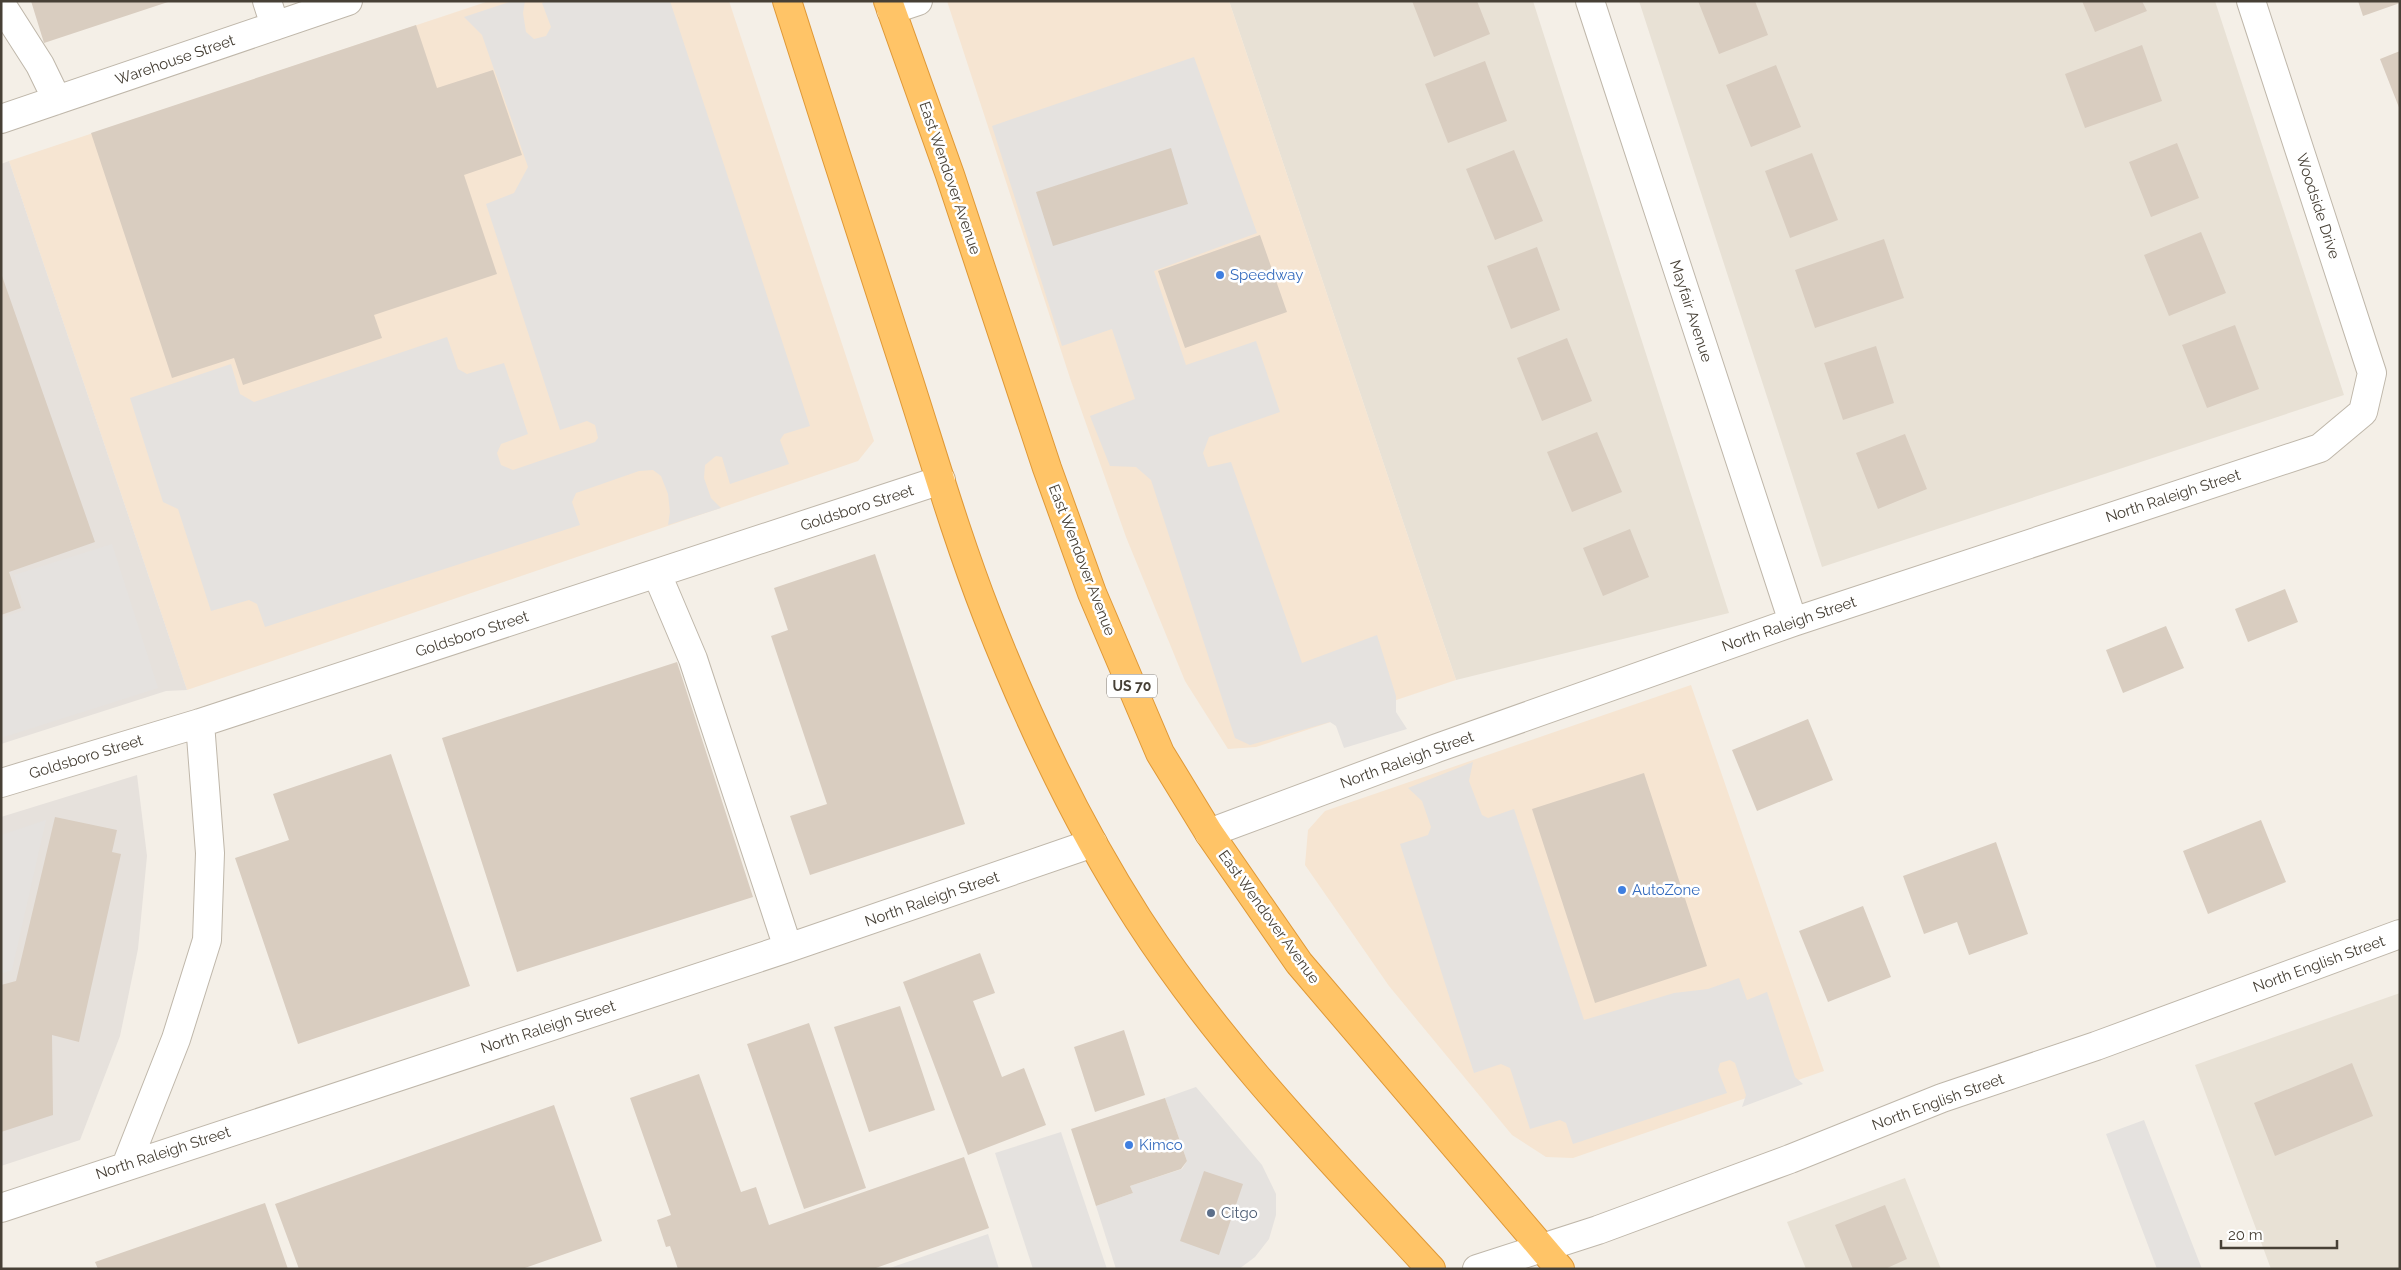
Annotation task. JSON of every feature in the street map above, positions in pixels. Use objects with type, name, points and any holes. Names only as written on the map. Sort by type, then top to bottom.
[{"type":"highway","points":[[787,1],[985,611],[1042,746],[1093,843],[1138,918],[1195,1002],[1268,1092],[1431,1269]]},
{"type":"highway","name":"East Wendover Avenue","points":[[889,6],[950,175],[1047,468],[1092,593],[1160,753],[1209,833],[1299,963],[1560,1269]]},
{"type":"street","name":"Warehouse Street","points":[[1,118],[57,100],[271,14],[348,1]]},
{"type":"street","points":[[889,6],[918,1]]},
{"type":"street","name":"Mayfair Avenue","points":[[1590,1],[1793,622]]},
{"type":"street","name":"Woodside Drive","points":[[2251,1],[2372,373],[2363,412]]},
{"type":"street","points":[[1,4],[40,65],[57,100]]},
{"type":"street","name":"North Raleigh Street","points":[[1209,833],[1437,748],[1793,622],[2320,448],[2363,412]]},
{"type":"street","name":"Goldsboro Street","points":[[1,783],[200,723],[941,480]]},
{"type":"street","points":[[657,574],[693,659],[788,948]]},
{"type":"street","points":[[126,1166],[176,1040],[207,940],[210,853],[200,723]]},
{"type":"street","name":"North Raleigh Street","points":[[1,1208],[788,948],[1093,843]]},
{"type":"street","name":"North English Street","points":[[1477,1269],[1598,1230],[1790,1160],[1942,1098],[2096,1046],[2400,934]]},
{"type":"shaded area","points":[[489,1],[729,1],[874,441],[858,461],[187,690],[9,161]]},
{"type":"shaded area","points":[[512,1],[525,1],[523,13],[526,32],[534,39],[546,36],[551,27],[542,3],[547,1],[670,1],[810,426],[784,434],[780,440],[789,464],[730,484],[722,457],[716,456],[705,465],[704,478],[711,498],[721,508],[668,525],[670,512],[668,494],[661,476],[653,470],[639,471],[576,493],[572,502],[580,525],[265,627],[257,604],[249,600],[211,611],[178,509],[163,502],[130,398],[231,364],[240,394],[254,402],[447,337],[458,369],[467,374],[504,363],[528,434],[501,444],[497,453],[501,465],[513,470],[595,442],[598,438],[595,425],[587,421],[560,430],[486,204],[514,193],[528,167],[482,35],[464,17]]},
{"type":"shaded area","points":[[947,1],[1229,1],[1456,680],[1256,747],[1228,749],[1185,681],[1126,537],[1071,381]]},
{"type":"shaded area","points":[[1229,1],[1533,1],[1729,613],[1456,680]]},
{"type":"shaded area","points":[[1639,1],[2215,1],[2344,395],[1822,567]]},
{"type":"shaded area","points":[[1194,57],[1257,233],[1154,271],[1186,365],[1256,341],[1280,412],[1209,437],[1203,453],[1208,467],[1231,462],[1302,663],[1377,635],[1396,696],[1396,712],[1407,729],[1344,748],[1336,726],[1330,722],[1250,745],[1235,738],[1151,480],[1136,467],[1110,466],[1090,416],[1135,399],[1112,329],[1062,346],[992,126]]},
{"type":"shaded area","points":[[9,161],[187,690],[166,691],[1,744],[1,164]]},
{"type":"shaded area","points":[[112,544],[158,688],[1,738],[1,618],[25,610],[14,575]]},
{"type":"shaded area","points":[[1691,685],[1824,1071],[1573,1158],[1546,1157],[1512,1135],[1389,986],[1305,865],[1308,830],[1325,811]]},
{"type":"shaded area","points":[[1473,762],[1469,781],[1482,815],[1488,818],[1514,809],[1584,1020],[1674,993],[1708,989],[1739,978],[1747,1000],[1767,992],[1795,1077],[1803,1084],[1742,1107],[1746,1095],[1735,1063],[1730,1060],[1720,1063],[1718,1070],[1727,1093],[1573,1144],[1566,1123],[1560,1120],[1530,1129],[1510,1068],[1501,1064],[1474,1073],[1400,844],[1428,835],[1431,827],[1422,801],[1408,788]]},
{"type":"shaded area","points":[[137,775],[147,856],[138,949],[120,1036],[80,1140],[1,1166],[1,817]]},
{"type":"shaded area","points":[[46,820],[12,970],[1,974],[1,835]]},
{"type":"shaded area","points":[[2400,993],[2400,1269],[2271,1269],[2195,1065]]},
{"type":"shaded area","points":[[1196,1087],[1262,1165],[1276,1194],[1276,1215],[1269,1239],[1255,1257],[1239,1269],[1116,1269],[1096,1206],[1133,1193],[1130,1186],[1182,1169],[1187,1161],[1165,1098]]},
{"type":"shaded area","points":[[2144,1120],[2202,1269],[2157,1269],[2106,1134]]},
{"type":"shaded area","points":[[1061,1132],[1107,1269],[1033,1269],[995,1153]]},
{"type":"shaded area","points":[[1905,1178],[1941,1269],[1806,1269],[1787,1222]]},
{"type":"shaded area","points":[[988,1234],[999,1269],[887,1269]]},
{"type":"building","points":[[31,1],[168,1],[168,2],[44,43]]},
{"type":"building","points":[[1412,1],[1477,1],[1490,34],[1434,57]]},
{"type":"building","points":[[1698,1],[1755,1],[1768,35],[1719,54]]},
{"type":"building","points":[[2082,1],[2142,1],[2147,11],[2095,32]]},
{"type":"building","points":[[2358,1],[2400,1],[2400,3],[2363,16]]},
{"type":"building","points":[[416,25],[437,88],[493,70],[522,155],[464,175],[497,274],[374,315],[382,338],[243,385],[234,358],[172,378],[91,133]]},
{"type":"building","points":[[2142,45],[2162,101],[2085,128],[2065,74]]},
{"type":"building","points":[[2400,51],[2400,110],[2380,59]]},
{"type":"building","points":[[1485,61],[1507,121],[1448,143],[1425,84]]},
{"type":"building","points":[[1776,65],[1801,127],[1751,147],[1726,85]]},
{"type":"building","points":[[2177,143],[2199,198],[2151,217],[2129,162]]},
{"type":"building","points":[[1171,148],[1188,204],[1053,246],[1036,192]]},
{"type":"building","points":[[1514,150],[1543,221],[1495,240],[1466,169]]},
{"type":"building","points":[[1812,153],[1838,220],[1790,238],[1765,171]]},
{"type":"building","points":[[2201,232],[2226,293],[2169,316],[2144,255]]},
{"type":"building","points":[[1260,235],[1287,312],[1185,348],[1158,271]]},
{"type":"building","points":[[1884,239],[1904,298],[1815,328],[1795,270]]},
{"type":"building","points":[[1537,247],[1560,310],[1511,329],[1487,266]]},
{"type":"building","points":[[1,273],[95,542],[9,572],[21,608],[1,615]]},
{"type":"building","points":[[2235,325],[2259,389],[2207,408],[2182,345]]},
{"type":"building","points":[[1567,338],[1592,401],[1542,421],[1517,358]]},
{"type":"building","points":[[1876,346],[1894,403],[1843,420],[1824,363]]},
{"type":"building","points":[[1597,432],[1622,492],[1572,512],[1547,452]]},
{"type":"building","points":[[1905,434],[1927,489],[1878,509],[1856,453]]},
{"type":"building","points":[[1630,529],[1649,577],[1603,596],[1583,548]]},
{"type":"building","points":[[875,554],[965,824],[810,875],[790,816],[827,804],[771,636],[788,630],[774,588]]},
{"type":"building","points":[[2285,589],[2298,622],[2248,642],[2235,609]]},
{"type":"building","points":[[2166,626],[2184,668],[2123,693],[2106,650]]},
{"type":"building","points":[[677,662],[753,897],[517,972],[442,738]]},
{"type":"building","points":[[1808,719],[1833,780],[1757,811],[1732,750]]},
{"type":"building","points":[[391,754],[470,986],[298,1044],[235,858],[289,840],[273,794]]},
{"type":"building","points":[[1644,773],[1707,966],[1595,1003],[1532,809]]},
{"type":"building","points":[[55,817],[117,830],[112,852],[121,854],[79,1042],[52,1035],[53,1115],[1,1132],[1,985],[16,981]]},
{"type":"building","points":[[2261,820],[2286,882],[2208,914],[2183,851]]},
{"type":"building","points":[[1996,842],[2028,934],[1969,955],[1957,922],[1924,934],[1903,876]]},
{"type":"building","points":[[1863,906],[1891,977],[1828,1002],[1799,931]]},
{"type":"building","points":[[980,953],[995,993],[973,1001],[1002,1077],[1024,1068],[1046,1125],[968,1155],[903,982]]},
{"type":"building","points":[[900,1006],[935,1110],[869,1132],[834,1027]]},
{"type":"building","points":[[809,1023],[866,1188],[804,1209],[747,1044]]},
{"type":"building","points":[[1124,1030],[1145,1095],[1095,1112],[1074,1047]]},
{"type":"building","points":[[2352,1063],[2373,1116],[2275,1156],[2254,1103]]},
{"type":"building","points":[[699,1074],[741,1192],[756,1187],[769,1225],[964,1157],[989,1228],[873,1269],[678,1269],[670,1246],[666,1247],[657,1220],[671,1215],[630,1098]]},
{"type":"building","name":"Kimco","points":[[1165,1098],[1187,1161],[1181,1169],[1130,1186],[1133,1193],[1096,1206],[1071,1129]]},
{"type":"building","points":[[554,1105],[602,1241],[522,1269],[299,1269],[275,1204]]},
{"type":"building","name":"Citgo","points":[[1204,1171],[1243,1184],[1219,1255],[1180,1241]]},
{"type":"building","points":[[265,1203],[288,1269],[98,1269],[95,1262]]},
{"type":"building","points":[[1885,1205],[1907,1259],[1885,1269],[1853,1269],[1835,1225]]},
{"type":"place","name":"Speedway","points":[[1220,275]]},
{"type":"place","name":"AutoZone","points":[[1622,890]]},
{"type":"place","name":"Kimco","points":[[1129,1145]]},
{"type":"place","name":"Citgo","points":[[1211,1213]]}]
